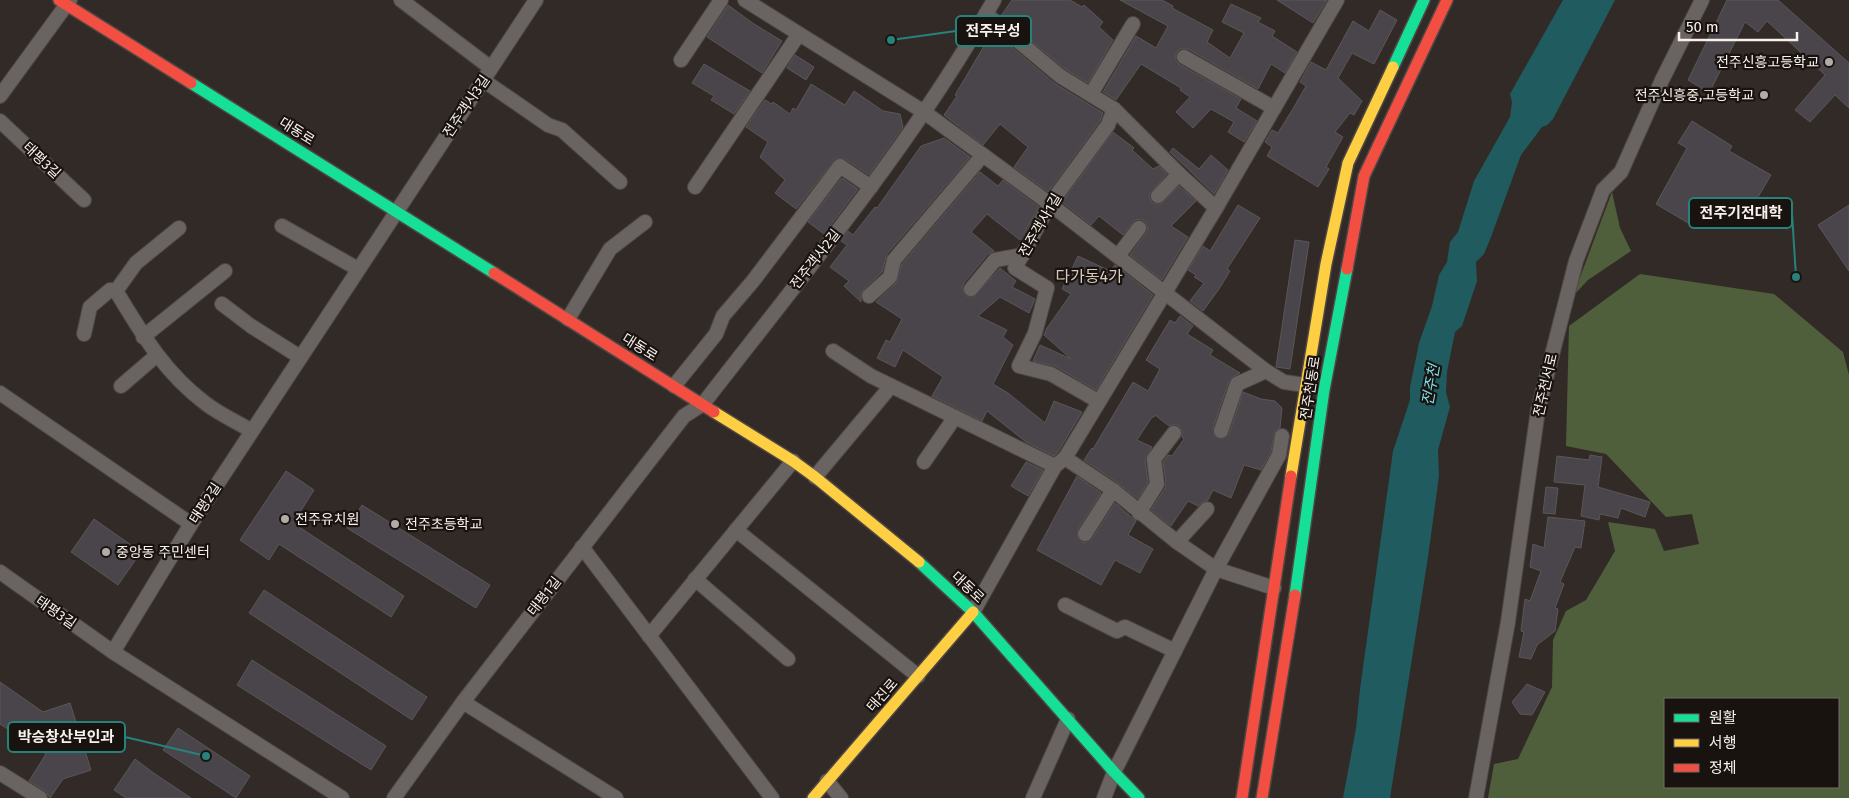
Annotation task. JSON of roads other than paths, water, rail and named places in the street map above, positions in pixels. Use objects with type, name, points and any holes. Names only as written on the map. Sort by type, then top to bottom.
[{"type":"street","name":"전주객사3길","points":[[396,211],[536,0]]},
{"type":"street","points":[[681,60],[721,0]]},
{"type":"street","points":[[744,0],[924,112],[1050,204],[1266,371],[1284,382],[1305,385]]},
{"type":"street","name":"전주객사2길","points":[[703,404],[871,187],[924,112],[994,0]]},
{"type":"street","points":[[973,612],[1060,462],[1216,208],[1337,0]]},
{"type":"street","name":"전주천동로","points":[[1262,798],[1292,612],[1326,376],[1364,176],[1447,0]]},
{"type":"street","name":"전주천서로","points":[[1476,798],[1508,622],[1538,410],[1576,261],[1603,190],[1621,172],[1662,80],[1702,0]]},
{"type":"street","points":[[0,96],[65,1]]},
{"type":"street","name":"대동로","points":[[65,1],[793,461],[815,477],[924,566],[973,612],[1139,798]]},
{"type":"street","points":[[404,1],[491,68]]},
{"type":"street","name":"전주천동로","points":[[1242,798],[1305,385],[1326,264],[1348,163],[1420,1]]},
{"type":"street","points":[[986,14],[1060,76],[1114,109],[1216,208]]},
{"type":"street","points":[[1091,94],[1133,24]]},
{"type":"street","points":[[695,187],[799,34]]},
{"type":"street","points":[[1184,57],[1274,108]]},
{"type":"street","points":[[483,80],[548,125],[562,130],[620,182]]},
{"type":"street","name":"전주객사1길","points":[[1098,401],[1051,374],[1019,366],[1035,333],[1047,288],[1015,268],[1050,204],[1108,125],[1114,109]]},
{"type":"street","name":"태평3길","points":[[0,121],[84,200]]},
{"type":"street","points":[[869,296],[890,277],[894,260],[982,155]]},
{"type":"street","points":[[674,386],[716,334],[723,316],[753,281],[840,166],[871,187]]},
{"type":"street","points":[[1158,196],[1179,174]]},
{"type":"street","name":"태평2길","points":[[113,652],[191,524],[396,211]]},
{"type":"street","points":[[568,319],[610,250],[645,222]]},
{"type":"street","points":[[282,226],[358,269]]},
{"type":"street","points":[[116,292],[136,263],[179,228]]},
{"type":"street","points":[[1118,256],[1139,228]]},
{"type":"street","points":[[971,289],[995,260],[1022,255]]},
{"type":"street","points":[[144,337],[225,271]]},
{"type":"street","points":[[84,334],[90,307],[110,290],[116,292],[144,337],[178,380],[206,404],[252,431]]},
{"type":"street","points":[[222,304],[251,326],[300,358]]},
{"type":"street","points":[[833,351],[871,376],[891,386],[955,417],[1060,462],[1113,490],[1139,513],[1216,569],[1274,588]]},
{"type":"street","points":[[121,386],[157,355]]},
{"type":"street","points":[[1221,431],[1237,384],[1266,371]]},
{"type":"street","points":[[815,477],[891,386]]},
{"type":"street","points":[[0,393],[191,524]]},
{"type":"street","name":"태평1길","points":[[394,798],[463,702],[684,416],[703,404]]},
{"type":"street","points":[[924,462],[955,417]]},
{"type":"street","points":[[1139,513],[1157,484],[1154,460],[1174,433]]},
{"type":"street","points":[[1104,798],[1114,772],[1216,569],[1279,455],[1282,436]]},
{"type":"street","points":[[649,636],[793,461]]},
{"type":"street","points":[[1085,534],[1113,490]]},
{"type":"street","points":[[1177,542],[1207,509]]},
{"type":"street","points":[[736,530],[918,676]]},
{"type":"street","points":[[582,547],[772,798]]},
{"type":"street","name":"태평3길","points":[[0,572],[113,652],[342,798]]},
{"type":"street","points":[[695,579],[788,659]]},
{"type":"street","points":[[1065,605],[1117,631],[1125,627],[1175,651]]},
{"type":"street","name":"태진로","points":[[813,798],[973,612]]},
{"type":"street","points":[[463,702],[616,798]]},
{"type":"street","points":[[1033,798],[1068,719]]},
{"type":"street","points":[[0,773],[40,798]]},
{"type":"street","points":[[827,781],[841,798]]},
{"type":"water","name":"전주천","points":[[1563,0],[1615,0],[1553,119],[1542,127],[1521,155],[1484,254],[1476,262],[1477,281],[1462,326],[1455,332],[1447,372],[1446,392],[1450,407],[1438,450],[1439,476],[1428,557],[1390,798],[1343,798],[1356,728],[1393,451],[1410,400],[1410,387],[1419,343],[1432,306],[1439,275],[1447,262],[1450,242],[1458,232],[1474,181],[1510,117],[1512,102],[1510,94]]},
{"type":"place","name":"전주부성","points":[[891,40]]},
{"type":"place","name":"전주신흥고등학교","points":[[1829,62]]},
{"type":"place","name":"전주신흥중,고등학교","points":[[1764,95]]},
{"type":"place","name":"전주기전대학","points":[[1796,277]]},
{"type":"place","name":"전주유치원","points":[[285,519]]},
{"type":"place","name":"전주초등학교","points":[[395,524]]},
{"type":"place","name":"중앙동 주민센터","points":[[106,552]]},
{"type":"place","name":"박승창산부인과","points":[[206,756]]},
{"type":"district","name":"다가동4가","points":[[1089,276]]}]
